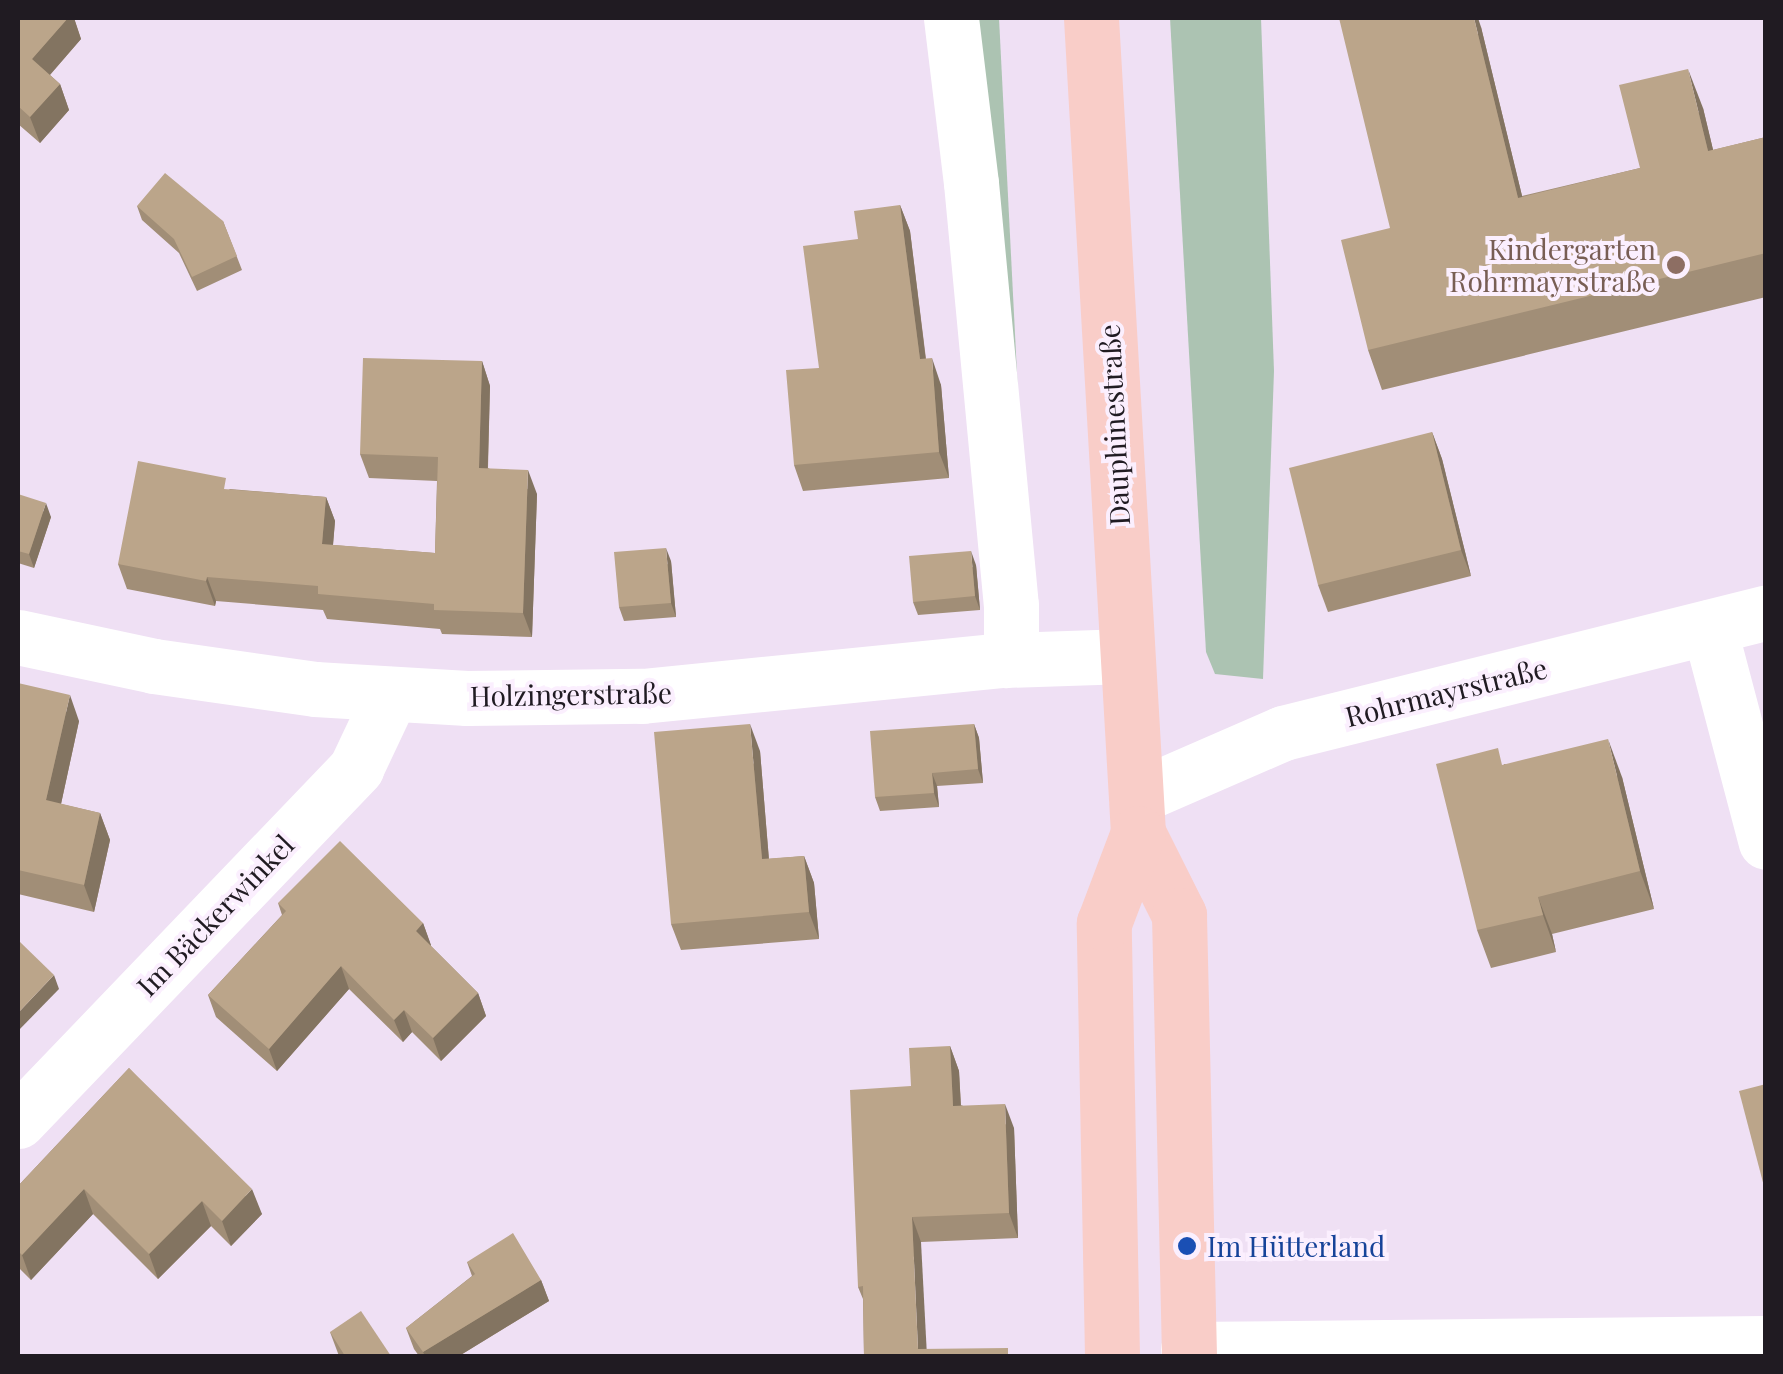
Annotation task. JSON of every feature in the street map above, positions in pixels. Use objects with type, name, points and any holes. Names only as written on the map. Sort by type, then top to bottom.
[{"type":"main road","name":"Dauphinestraße","points":[[1091,18],[1137,815],[1179,915],[1188,1353]]},
{"type":"main road","name":"Dauphinestraße","points":[[1112,1356],[1104,922],[1137,815]]},
{"type":"street","points":[[951,18],[972,182],[1011,605],[1012,640],[1004,660]]},
{"type":"street","name":"Rohrmayrstraße","points":[[1137,815],[1282,733],[1766,612]]},
{"type":"street","points":[[1709,627],[1766,842]]},
{"type":"street","name":"Holzingerstraße","points":[[18,637],[154,666],[314,689],[467,698],[642,696],[1004,660],[1127,656]]},
{"type":"street","name":"Im Bäckerwinkel","points":[[18,1121],[356,768],[390,694]]},
{"type":"street","points":[[1188,1353],[1554,1351],[1766,1343]]},
{"type":"green space","points":[[966,18],[999,18],[1029,610]]},
{"type":"green space","points":[[1170,18],[1261,18],[1274,371],[1263,679],[1215,674],[1206,652]]},
{"type":"building","points":[[18,18],[68,18],[32,59],[60,84],[30,117],[18,106]]},
{"type":"building","points":[[1339,18],[1474,18],[1518,198],[1640,168],[1619,85],[1688,69],[1708,151],[1766,137],[1766,253],[1368,350],[1341,240],[1390,228]]},
{"type":"building","points":[[165,173],[223,221],[237,256],[192,277],[174,239],[137,206]]},
{"type":"building","points":[[900,205],[920,359],[932,358],[939,452],[794,465],[786,370],[819,368],[803,246],[858,239],[854,211]]},
{"type":"building","points":[[363,358],[482,361],[479,468],[528,470],[523,613],[434,610],[434,604],[318,594],[318,586],[207,577],[206,581],[118,564],[138,461],[226,478],[224,489],[326,497],[322,544],[435,553],[438,457],[360,454]]},
{"type":"building","points":[[1432,432],[1461,550],[1318,585],[1289,468]]},
{"type":"building","points":[[18,494],[46,503],[29,554],[18,551]]},
{"type":"building","points":[[666,548],[671,603],[619,607],[614,552]]},
{"type":"building","points":[[971,551],[975,596],[913,602],[909,556]]},
{"type":"building","points":[[18,683],[70,695],[46,800],[100,813],[84,885],[18,870]]},
{"type":"building","points":[[750,724],[762,859],[804,856],[809,912],[671,924],[654,732]]},
{"type":"building","points":[[974,724],[978,769],[932,773],[934,793],[875,797],[870,731]]},
{"type":"building","points":[[1608,739],[1640,871],[1538,897],[1543,915],[1477,930],[1436,764],[1498,748],[1502,765]]},
{"type":"building","points":[[340,841],[423,923],[416,931],[478,993],[433,1038],[404,1010],[394,1020],[341,966],[269,1049],[208,995],[286,911],[278,903]]},
{"type":"building","points":[[18,940],[54,975],[18,1013]]},
{"type":"building","points":[[950,1046],[953,1106],[1005,1104],[1009,1213],[912,1217],[918,1349],[1008,1348],[1008,1356],[864,1356],[850,1090],[911,1086],[909,1048]]},
{"type":"building","points":[[129,1068],[252,1189],[222,1221],[202,1201],[149,1254],[84,1189],[22,1255],[18,1251],[18,1186]]},
{"type":"building","points":[[1766,1084],[1766,1194],[1739,1091]]},
{"type":"building","points":[[513,1233],[541,1280],[423,1352],[406,1328],[475,1274],[467,1262]]},
{"type":"building","points":[[361,1311],[391,1356],[345,1356],[330,1332]]},
{"type":"place","name":"Kindergarten Rohrmayrstraße","points":[[1676,265]]},
{"type":"place","name":"Im Hütterland","points":[[1187,1246]]}]
